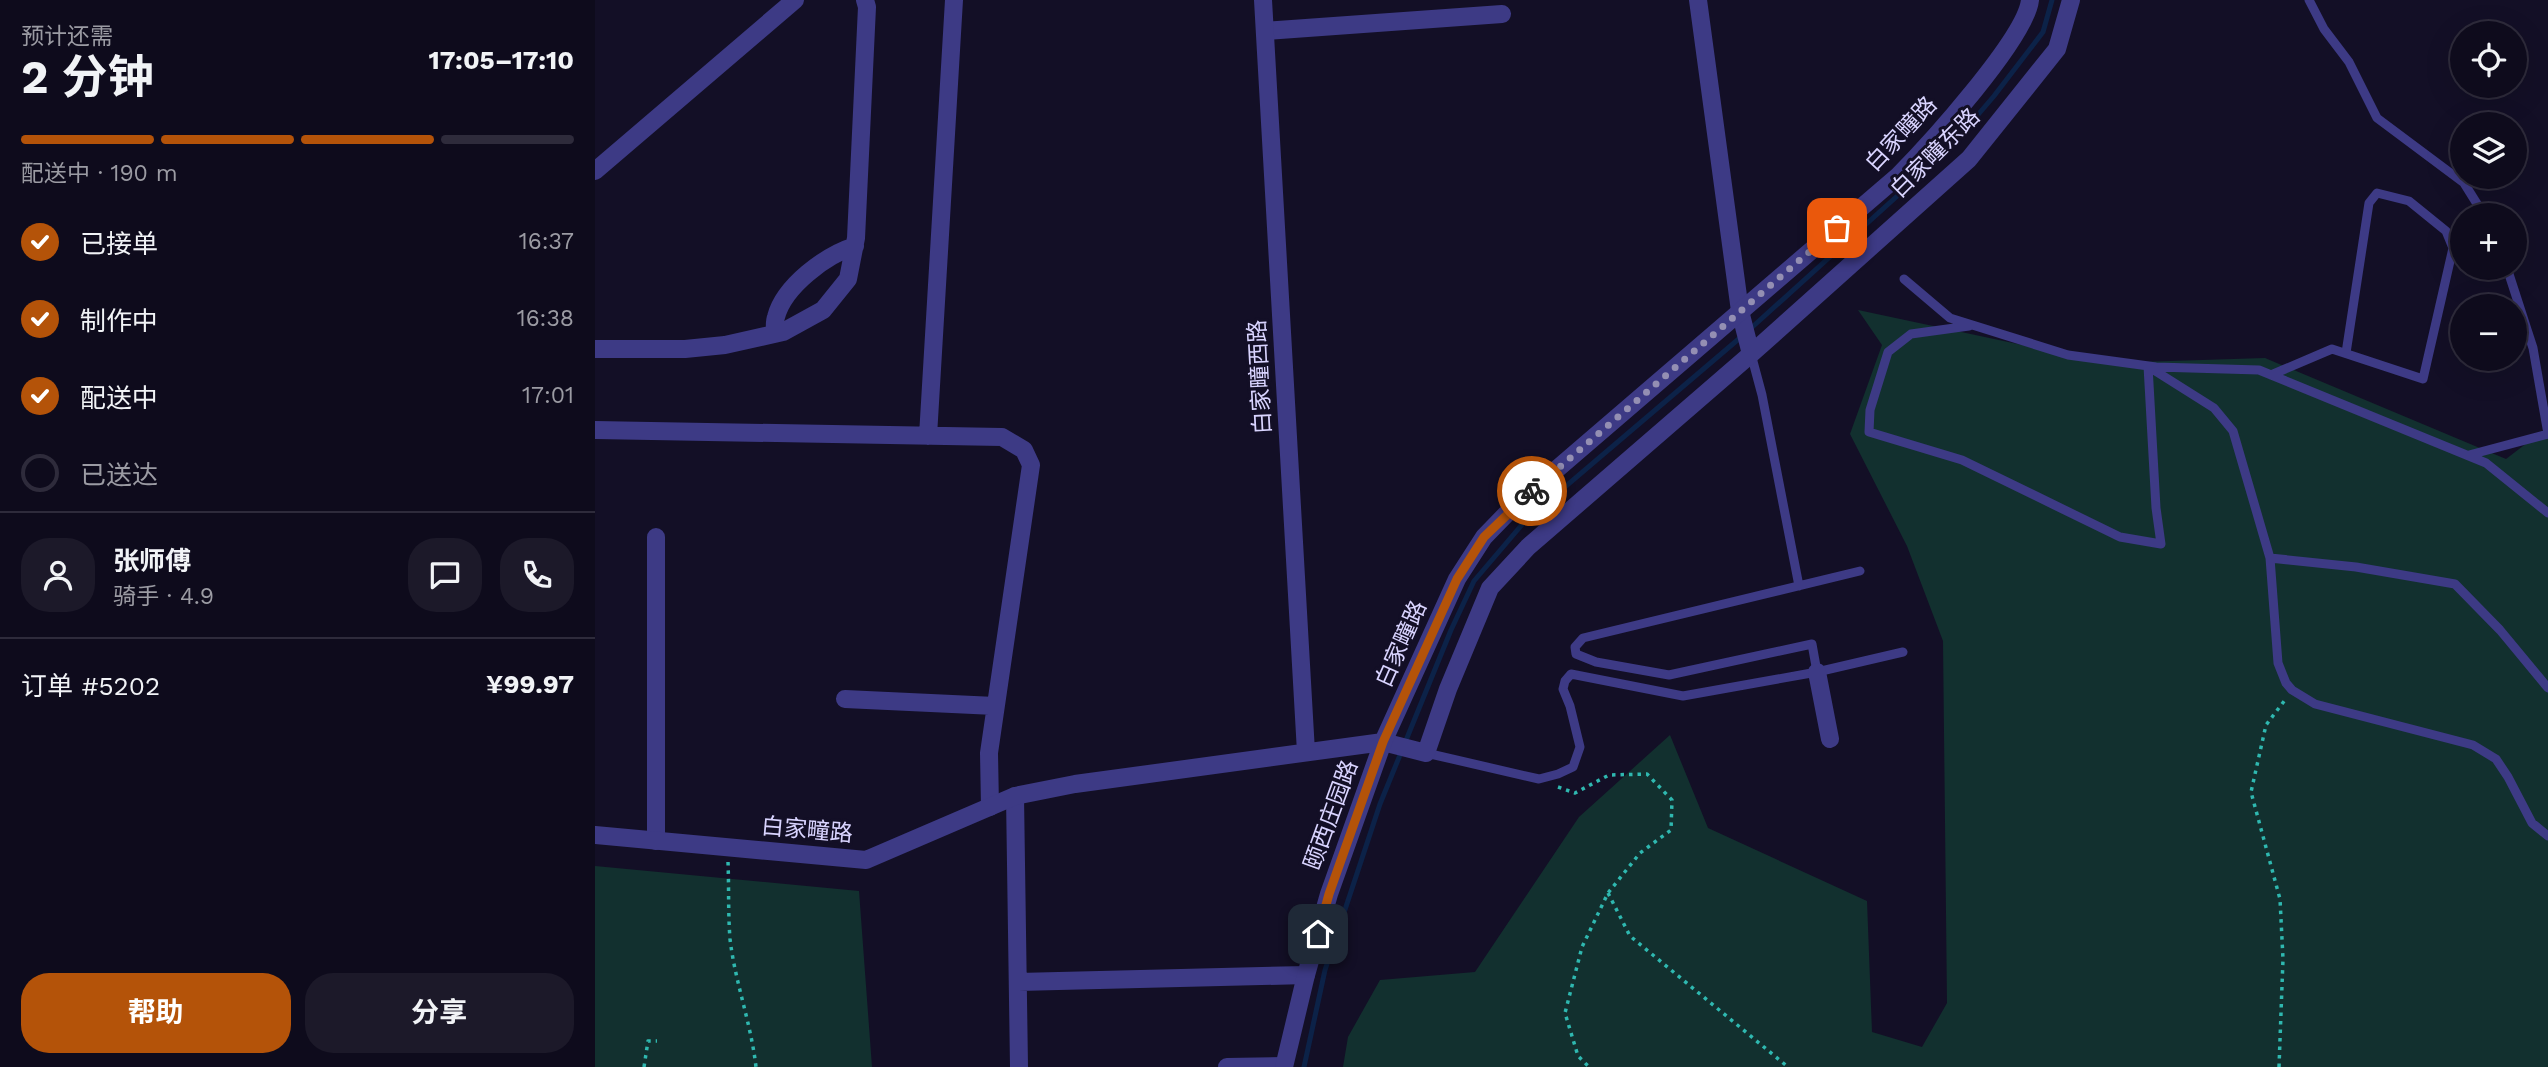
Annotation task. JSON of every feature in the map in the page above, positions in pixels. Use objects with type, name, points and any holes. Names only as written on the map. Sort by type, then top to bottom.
[{"type":"street","points":[[595,171],[795,0]]},
{"type":"street","points":[[595,349],[685,349],[725,345],[783,332],[823,310],[848,279],[855,246],[867,7],[865,0]]},
{"type":"street","points":[[928,436],[954,0]]},
{"type":"street","name":"白家疃西路","points":[[1263,0],[1306,752]]},
{"type":"street","points":[[1698,0],[1746,332]]},
{"type":"street","name":"白家疃路","points":[[595,835],[866,860],[1015,796],[1075,784],[1306,752],[1404,747],[1457,579],[1484,537],[1515,505],[1746,332],[1924,151],[2014,38],[2029,12],[2030,0]]},
{"type":"street","name":"白家疃东路","points":[[1404,747],[1448,690],[1490,589],[1528,547],[1746,332],[1969,159],[2057,49],[2071,0]]},
{"type":"street","points":[[1265,31],[1502,14]]},
{"type":"street","points":[[775,334],[776,317],[788,295],[813,268],[835,252],[855,246]]},
{"type":"street","points":[[595,430],[1002,437],[1024,450],[1031,465],[989,753],[990,807]]},
{"type":"street","points":[[656,537],[656,841]]},
{"type":"street","points":[[1817,672],[1830,739]]},
{"type":"street","points":[[845,699],[995,706]]},
{"type":"street","name":"颐西庄园路","points":[[1284,1066],[1329,894],[1404,747]]},
{"type":"street","points":[[1015,796],[1019,1067]]},
{"type":"street","points":[[1018,982],[1306,975]]},
{"type":"street","points":[[1227,1067],[1284,1066]]},
{"type":"lane","points":[[2309,0],[2324,29],[2349,62],[2377,118],[2464,183],[2476,203]]},
{"type":"lane","points":[[2271,375],[2332,349],[2423,379],[2453,248],[2446,231],[2409,201],[2377,193],[2369,203],[2346,353]]},
{"type":"lane","points":[[1904,279],[1950,318],[2069,355],[2148,366],[2259,370],[2486,463],[2548,513]]},
{"type":"lane","points":[[2468,455],[2548,434],[2533,348],[2511,280]]},
{"type":"lane","points":[[1974,326],[1911,334],[1888,352],[1870,410],[1869,432],[1962,460],[2120,537],[2161,544],[2156,508],[2148,366]]},
{"type":"lane","points":[[1746,332],[1762,395],[1800,586]]},
{"type":"lane","points":[[2148,366],[2214,408],[2232,431],[2270,558],[2278,663],[2286,683],[2292,690],[2315,704],[2473,745],[2496,759],[2532,823],[2548,836]]},
{"type":"lane","points":[[2270,558],[2356,566],[2455,584],[2500,630],[2548,688]]},
{"type":"lane","points":[[1817,672],[1812,643],[1669,675],[1596,662],[1576,654],[1575,647],[1583,638],[1860,571]]},
{"type":"lane","points":[[1404,747],[1539,779],[1573,767],[1580,747],[1563,689],[1571,674],[1683,696],[1817,672],[1903,652]]},
{"type":"path","points":[[2279,1067],[2283,959],[2280,899],[2251,792],[2266,724],[2292,690]]},
{"type":"path","points":[[1539,779],[1575,793],[1609,775],[1647,774],[1672,800],[1671,830],[1640,853],[1608,893],[1582,947],[1566,1013],[1578,1056],[1589,1067]]},
{"type":"path","points":[[727,848],[730,938],[738,985],[753,1038],[756,1067]]},
{"type":"path","points":[[1608,893],[1630,936],[1788,1067]]},
{"type":"path","points":[[644,1067],[648,1041],[657,1041]]},
{"type":"green space","points":[[1858,310],[2107,363],[2265,358],[2506,459],[2548,427],[2548,1067],[1343,1067],[1348,1037],[1380,980],[1475,972],[1579,817],[1670,735],[1708,828],[1867,901],[1872,1032],[1922,1047],[1947,1003],[1943,641],[1907,546],[1850,434],[1882,345]]},
{"type":"green space","points":[[595,866],[859,891],[872,1067],[595,1067]]},
{"type":"waterway","points":[[1749,330],[1947,151],[2043,32],[2052,0]]},
{"type":"waterway","points":[[1304,1067],[1325,970],[1380,804],[1451,630],[1474,581],[1525,521],[1741,337]]},
{"type":"way so far","points":[[1532,491],[1837,228]]},
{"type":"route","points":[[1318,934],[1329,894],[1383,742],[1457,579],[1484,537],[1532,491]]}]
